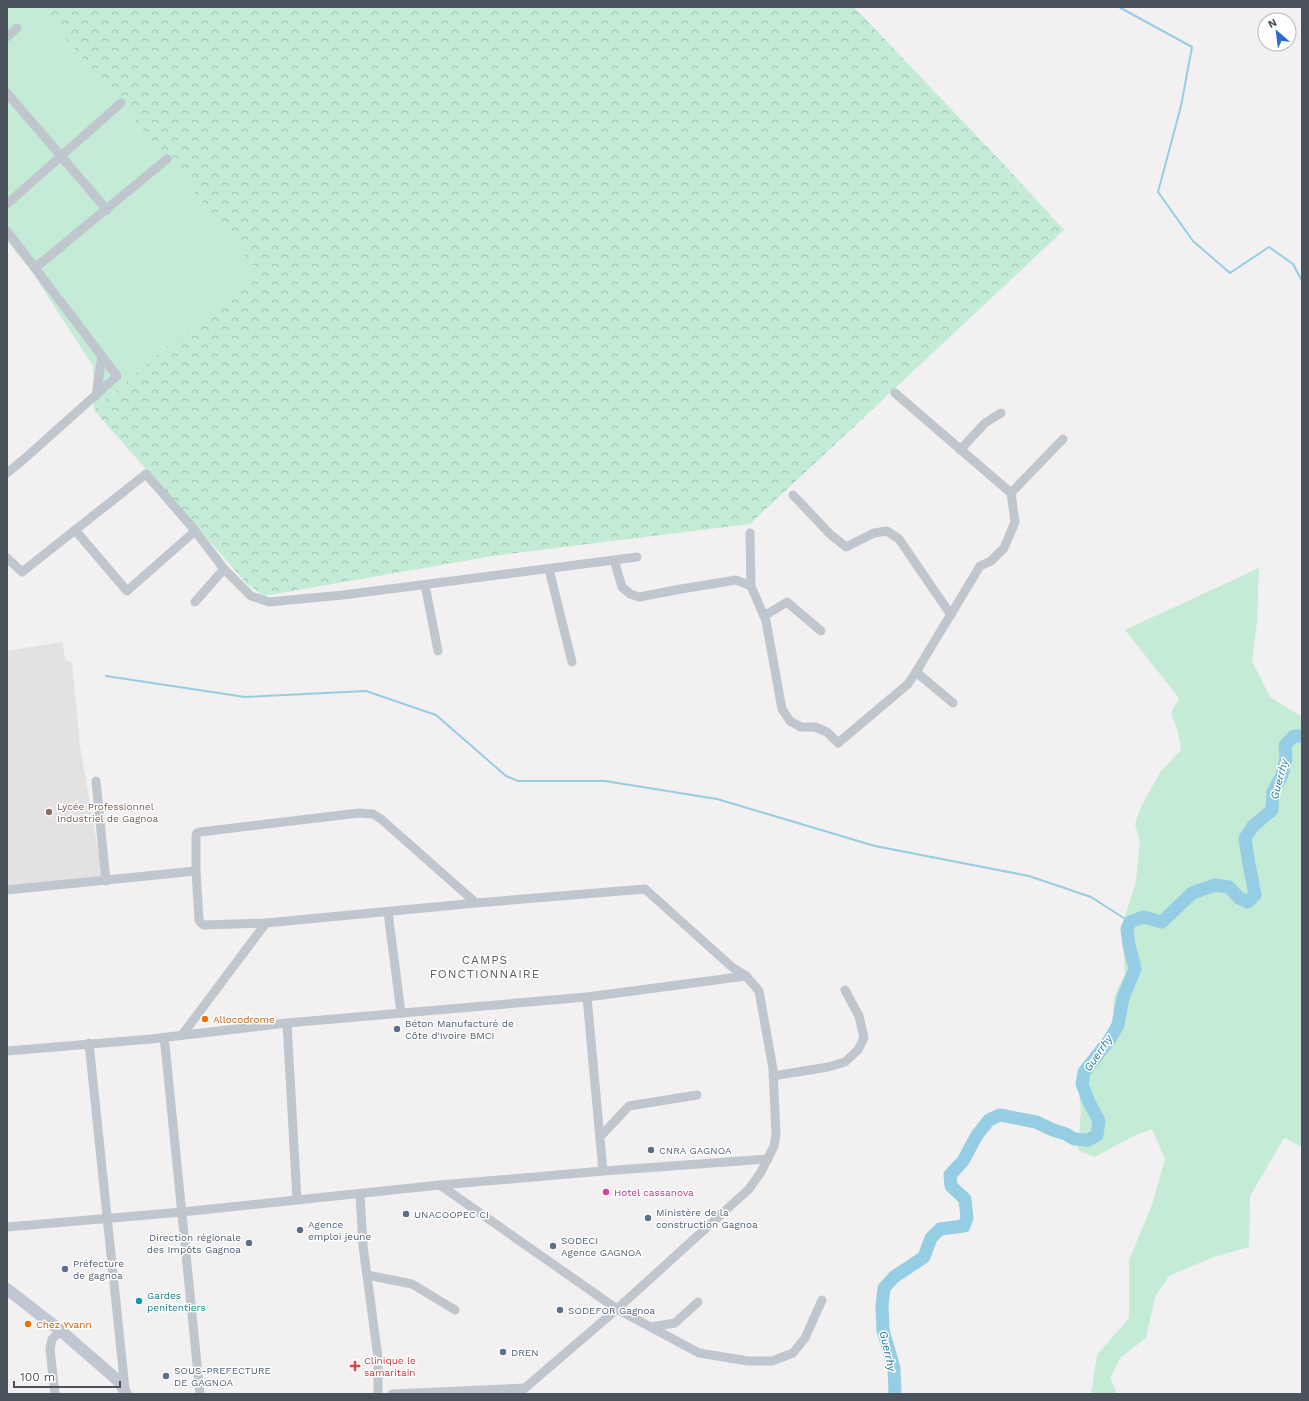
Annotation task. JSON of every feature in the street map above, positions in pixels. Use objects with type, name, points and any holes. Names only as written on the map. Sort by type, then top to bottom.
[{"type":"main road","points":[[7,1289],[61,1331],[114,1377],[126,1392]]},
{"type":"street","points":[[7,37],[17,28]]},
{"type":"street","points":[[7,93],[107,210]]},
{"type":"street","points":[[7,204],[121,103]]},
{"type":"street","points":[[35,268],[167,159]]},
{"type":"street","points":[[7,231],[117,376],[7,473]]},
{"type":"street","points":[[96,396],[102,356]]},
{"type":"street","points":[[750,533],[751,586],[766,621],[782,709],[790,721],[801,727],[815,727],[827,732],[838,743],[908,684],[980,566],[991,561],[1004,548],[1015,522],[1011,493],[895,394]]},
{"type":"street","points":[[960,450],[985,424],[1001,413]]},
{"type":"street","points":[[1011,493],[1063,439]]},
{"type":"street","points":[[7,558],[22,572],[146,474],[195,531],[224,569],[251,596],[269,602],[344,596],[637,557]]},
{"type":"street","points":[[793,495],[830,534],[846,547],[874,532],[887,531],[899,539],[951,615]]},
{"type":"street","points":[[75,530],[127,591],[195,531]]},
{"type":"street","points":[[614,560],[622,587],[630,594],[639,597],[681,588],[736,580],[751,586]]},
{"type":"street","points":[[195,602],[224,569]]},
{"type":"street","points":[[549,569],[572,662]]},
{"type":"street","points":[[425,585],[438,651]]},
{"type":"street","points":[[764,616],[787,602],[821,631]]},
{"type":"street","points":[[916,672],[953,703]]},
{"type":"street","points":[[96,781],[106,881]]},
{"type":"street","points":[[392,1394],[521,1391],[617,1309],[749,1189],[768,1159],[774,1146],[776,1134],[773,1076],[759,990],[746,976],[732,967],[645,889],[476,903],[266,924],[204,925],[200,920],[196,871],[196,836],[197,833],[200,832],[359,813],[373,814],[381,819],[476,903]]},
{"type":"street","points":[[7,890],[196,871]]},
{"type":"street","points":[[388,912],[401,1013]]},
{"type":"street","points":[[182,1035],[266,924]]},
{"type":"street","points":[[7,1051],[151,1039],[287,1023],[587,997],[746,976]]},
{"type":"street","points":[[773,1076],[840,1064],[845,1062],[858,1050],[864,1038],[859,1016],[845,990]]},
{"type":"street","points":[[587,997],[603,1171]]},
{"type":"street","points":[[287,1023],[297,1200]]},
{"type":"street","points":[[163,1037],[200,1394]]},
{"type":"street","points":[[89,1044],[126,1392]]},
{"type":"street","points":[[600,1137],[629,1106],[697,1095]]},
{"type":"street","points":[[7,1227],[182,1212],[440,1185],[768,1159]]},
{"type":"street","points":[[440,1185],[617,1309],[699,1353],[748,1360],[772,1361],[793,1353],[805,1338],[822,1300]]},
{"type":"street","points":[[360,1194],[363,1246],[378,1357],[378,1394]]},
{"type":"street","points":[[367,1275],[412,1284],[455,1310]]},
{"type":"street","points":[[651,1327],[675,1323],[698,1302]]},
{"type":"street","points":[[55,1394],[50,1349],[52,1339],[61,1331]]},
{"type":"shaded area","name":"Lycée Professionnel Industriel de Gagnoa","points":[[62,637],[65,659],[72,663],[80,746],[103,878],[7,888],[7,651],[62,642]]},
{"type":"green space","points":[[7,7],[38,7],[121,103],[257,269],[94,410],[93,366],[32,272],[7,241]]},
{"type":"green space","points":[[38,7],[854,7],[1064,230],[750,524],[492,556],[264,596],[247,584],[94,410],[257,269],[121,103]]},
{"type":"green space","points":[[1259,568],[1257,621],[1252,661],[1270,697],[1302,717],[1302,1147],[1284,1138],[1250,1196],[1249,1247],[1213,1257],[1169,1276],[1155,1297],[1146,1338],[1120,1358],[1110,1378],[1117,1394],[1091,1394],[1097,1355],[1129,1318],[1129,1260],[1152,1205],[1165,1159],[1152,1129],[1131,1137],[1095,1157],[1078,1150],[1081,1112],[1078,1084],[1080,1070],[1109,1034],[1113,1023],[1114,997],[1125,974],[1122,933],[1124,919],[1136,882],[1140,842],[1135,824],[1141,807],[1161,771],[1181,750],[1178,732],[1171,713],[1179,698],[1125,630]]},
{"type":"waterway","points":[[1119,7],[1192,47],[1181,106],[1158,192],[1193,241],[1230,273],[1269,247],[1293,264],[1302,281]]},
{"type":"waterway","points":[[106,676],[245,697],[366,691],[436,715],[506,776],[518,781],[605,781],[717,799],[875,846],[1029,876],[1091,897],[1130,922]]},
{"type":"waterway","name":"Guerrhy","points":[[895,1394],[894,1368],[883,1330],[882,1306],[884,1288],[894,1277],[924,1257],[931,1238],[940,1229],[964,1226],[967,1218],[965,1199],[951,1186],[950,1175],[963,1161],[977,1135],[989,1120],[1000,1115],[1036,1122],[1066,1134],[1074,1139],[1088,1140],[1097,1135],[1099,1121],[1082,1084],[1084,1072],[1110,1039],[1118,1025],[1123,998],[1135,969],[1127,929],[1130,922],[1143,917],[1162,922],[1192,893],[1215,885],[1229,887],[1239,898],[1248,902],[1255,895],[1245,838],[1253,826],[1272,810],[1273,792],[1282,775],[1286,758],[1285,745],[1294,736],[1302,736]]},
{"type":"place","name":"Lycée Professionnel Industriel de Gagnoa","points":[[49,812]]},
{"type":"place","name":"Allocodrome","points":[[205,1019]]},
{"type":"place","name":"Béton Manufacturé de Côte d'Ivoire BMCI","points":[[397,1029]]},
{"type":"place","name":"CNRA GAGNOA","points":[[651,1150]]},
{"type":"place","name":"Hotel cassanova","points":[[606,1192]]},
{"type":"place","name":"UNACOOPEC CI","points":[[406,1214]]},
{"type":"place","name":"Ministère de la construction Gagnoa","points":[[648,1218]]},
{"type":"place","name":"Agence emploi jeune","points":[[300,1230]]},
{"type":"place","name":"Direction régionale des Impôts Gagnoa","points":[[249,1243]]},
{"type":"place","name":"SODECI Agence GAGNOA","points":[[553,1246]]},
{"type":"place","name":"Préfecture de gagnoa","points":[[65,1269]]},
{"type":"place","name":"Gardes penitentiers","points":[[139,1301]]},
{"type":"place","name":"SODEFOR Gagnoa","points":[[560,1310]]},
{"type":"place","name":"Chez Yvann","points":[[28,1324]]},
{"type":"place","name":"DREN","points":[[503,1352]]},
{"type":"place","name":"Clinique le samaritain","points":[[355,1366]]},
{"type":"place","name":"SOUS-PREFECTURE DE GAGNOA","points":[[166,1376]]},
{"type":"district","name":"CAMPS FONCTIONNAIRE","points":[[485,967]]}]
